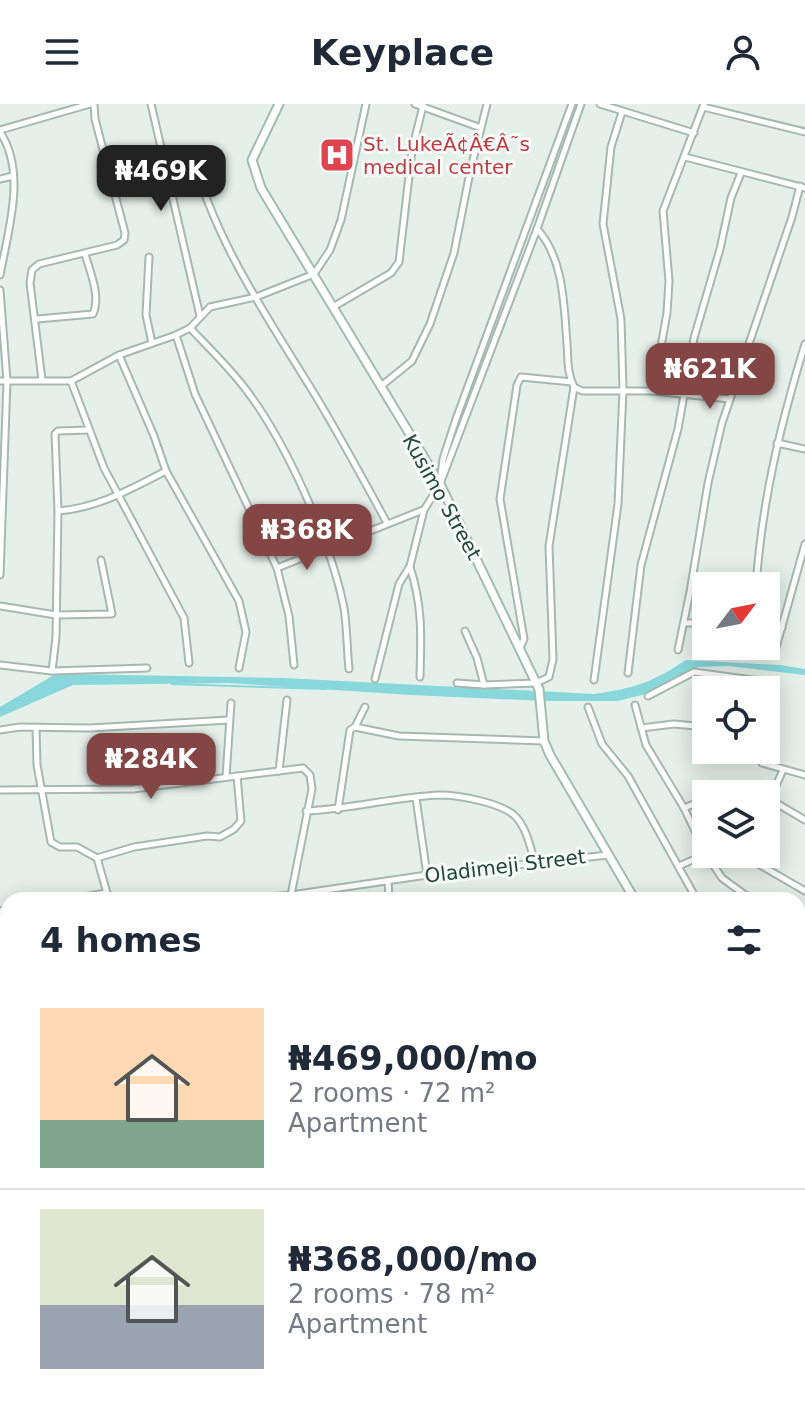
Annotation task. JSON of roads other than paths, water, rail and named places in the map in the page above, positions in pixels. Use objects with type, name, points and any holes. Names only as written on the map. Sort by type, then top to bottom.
[{"type":"street","points":[[0,275],[10,221],[13,176],[10,153],[0,131],[92,104],[125,237],[117,245],[34,266],[30,283],[37,319],[42,380]]},
{"type":"street","points":[[151,104],[200,316]]},
{"type":"street","name":"Kusimo Street","points":[[279,104],[255,152],[253,168],[283,227],[440,484],[538,686],[544,741],[630,892]]},
{"type":"street","points":[[3,381],[71,381],[119,355],[190,328],[210,307],[256,297],[314,274],[330,250],[341,220],[366,104]]},
{"type":"street","points":[[415,104],[481,128]]},
{"type":"street","points":[[380,387],[412,361],[422,345],[454,253],[487,104]]},
{"type":"street","points":[[440,484],[443,459],[456,419],[572,104]]},
{"type":"street","points":[[375,679],[399,584],[410,566],[424,510],[440,484],[581,104]]},
{"type":"street","points":[[600,104],[694,133]]},
{"type":"street","points":[[653,391],[667,313],[669,281],[663,211],[665,199],[704,105],[805,132]]},
{"type":"street","points":[[333,307],[391,273],[399,262],[409,172],[423,106]]},
{"type":"street","points":[[594,680],[618,504],[623,390],[621,319],[603,224],[611,147],[622,112]]},
{"type":"street","points":[[192,152],[215,222],[387,523]]},
{"type":"street","points":[[678,650],[708,483],[729,399],[802,187],[685,157]]},
{"type":"street","points":[[628,673],[641,565],[685,393],[694,338],[731,198],[741,173]]},
{"type":"street","points":[[0,179],[13,176]]},
{"type":"street","points":[[542,185],[551,189]]},
{"type":"street","points":[[457,683],[538,686],[549,677],[553,659],[549,546],[573,384],[567,365],[559,275],[550,247],[537,229]]},
{"type":"street","points":[[37,319],[93,314],[96,304],[94,285],[85,254]]},
{"type":"street","points":[[149,257],[146,315],[152,343]]},
{"type":"street","points":[[0,290],[3,381],[0,575]]},
{"type":"street","points":[[190,328],[228,368],[262,414],[283,451],[328,549],[344,609],[349,669]]},
{"type":"street","points":[[176,335],[195,394],[277,568],[289,616],[294,665]]},
{"type":"street","points":[[757,572],[762,519],[777,443],[805,344]]},
{"type":"street","points":[[119,355],[166,471],[243,611],[246,632],[239,668]]},
{"type":"street","points":[[520,648],[524,639],[500,499],[517,385],[521,377],[573,384],[582,391],[653,391],[729,399]]},
{"type":"street","points":[[71,381],[104,468],[184,618],[189,663]]},
{"type":"street","points":[[52,671],[58,511],[55,434],[58,431],[89,430]]},
{"type":"street","points":[[777,443],[805,449]]},
{"type":"street","points":[[58,511],[83,509],[166,471]]},
{"type":"street","points":[[277,568],[424,510]]},
{"type":"street","points":[[780,635],[805,544]]},
{"type":"street","points":[[0,606],[56,615],[112,614],[101,560]]},
{"type":"street","points":[[410,566],[417,588],[421,622],[420,677]]},
{"type":"street","points":[[684,623],[692,623]]},
{"type":"street","points":[[465,631],[484,685]]},
{"type":"street","points":[[0,665],[52,671],[147,668]]},
{"type":"street","points":[[648,696],[686,675],[720,676]]},
{"type":"street","points":[[279,771],[287,700]]},
{"type":"street","points":[[226,777],[231,703]]},
{"type":"street","points":[[635,705],[646,745],[692,825]]},
{"type":"street","points":[[338,810],[350,730],[355,727],[365,707]]},
{"type":"street","points":[[588,707],[602,744],[628,776],[693,892]]},
{"type":"street","points":[[0,730],[229,720]]},
{"type":"street","points":[[641,728],[674,724],[692,726]]},
{"type":"street","points":[[36,727],[37,765],[51,842],[60,847],[77,847],[97,858],[134,847],[207,836],[220,837],[234,829],[241,821],[237,776]]},
{"type":"street","points":[[355,727],[399,736],[544,741]]},
{"type":"street","points":[[765,764],[805,775]]},
{"type":"street","points":[[0,790],[133,789],[307,770],[312,785],[292,892]]},
{"type":"street","points":[[778,780],[783,770]]},
{"type":"street","points":[[306,811],[338,810],[442,795],[463,797],[511,812],[522,825],[535,862]]},
{"type":"street","points":[[416,798],[427,875]]},
{"type":"street","points":[[684,808],[692,805]]},
{"type":"street","points":[[780,805],[805,820]]},
{"type":"street","name":"Oladimeji Street","points":[[312,892],[427,875],[608,855]]},
{"type":"street","points":[[97,858],[106,892]]},
{"type":"street","points":[[679,866],[692,860]]},
{"type":"street","points":[[716,868],[722,878],[741,892]]},
{"type":"street","points":[[765,868],[805,891]]},
{"type":"street","points":[[388,881],[389,892]]},
{"type":"water","points":[[686,660],[780,665],[805,669],[805,675],[728,666],[699,667],[642,695],[617,701],[411,695],[228,683],[73,685],[0,717],[0,707],[54,675],[284,678],[594,694],[642,683]]},
{"type":"waterway","points":[[172,684],[326,689]]},
{"type":"place","name":"St. LukeÃ¢Â€Â˜s medical center","points":[[337,155]]}]
